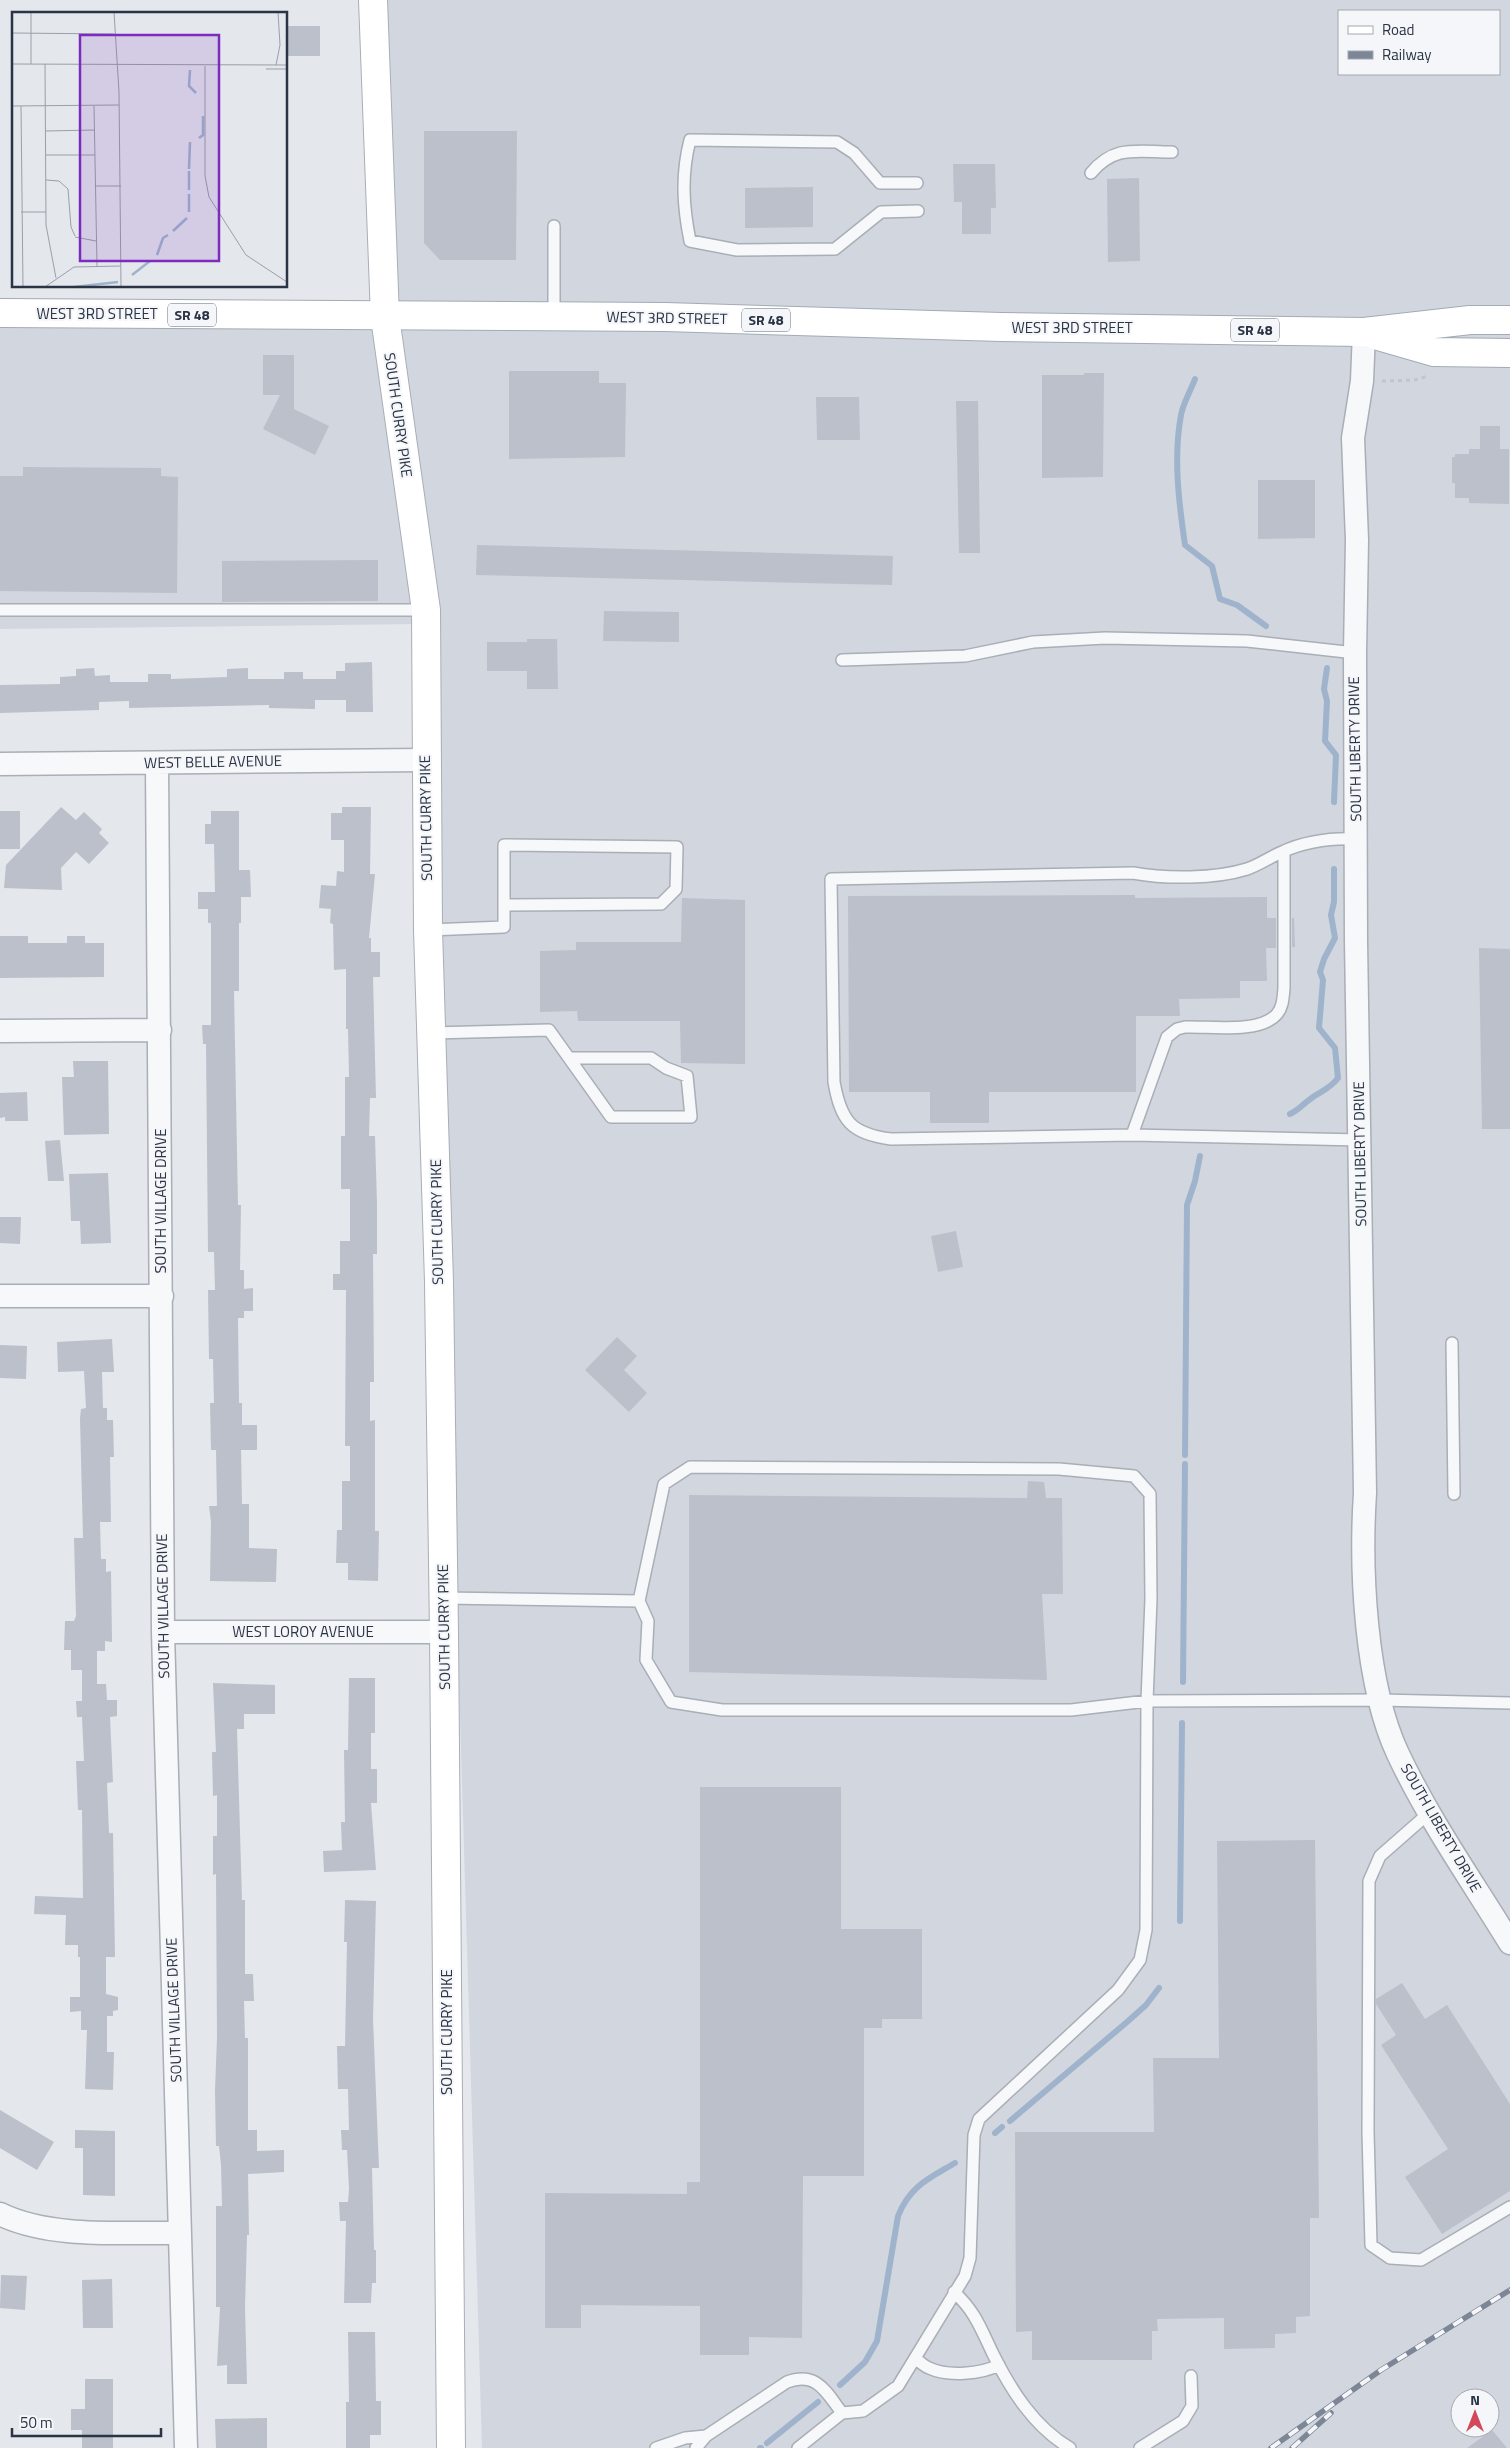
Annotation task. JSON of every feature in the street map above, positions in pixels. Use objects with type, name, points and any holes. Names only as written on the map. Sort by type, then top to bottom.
[{"type":"main road","name":"SOUTH CURRY PIKE","points":[[373,0],[385,317],[426,610],[425,760],[428,930],[439,1282],[444,1632],[450,2448]]},
{"type":"main road","name":"WEST 3RD STREET","points":[[0,313],[385,317],[666,317],[1001,327],[1364,332],[1470,320],[1510,320]]},
{"type":"main road","name":"WEST 3RD STREET","points":[[1364,332],[1434,352],[1510,353]]},
{"type":"street","name":"SOUTH LIBERTY DRIVE","points":[[1364,332],[1362,381],[1353,438],[1357,540],[1354,653],[1365,1493],[1363,1529],[1367,1627],[1380,1700],[1397,1752],[1429,1813],[1510,1943]]},
{"type":"street","name":"WEST BELLE AVENUE","points":[[0,764],[425,760]]},
{"type":"street","name":"SOUTH VILLAGE DRIVE","points":[[157,763],[163,1632],[186,2448]]},
{"type":"street","points":[[0,1031],[160,1030]]},
{"type":"street","points":[[0,1296],[162,1296]]},
{"type":"street","name":"WEST LOROY AVENUE","points":[[163,1632],[444,1632]]},
{"type":"street","points":[[0,2214],[12,2219],[60,2230],[180,2233]]},
{"type":"lane","points":[[918,183],[880,183],[854,152],[837,142],[690,140],[685,160],[683,204],[690,241],[737,250],[835,249],[881,212],[918,211]]},
{"type":"lane","points":[[1092,173],[1101,161],[1116,152],[1172,152]]},
{"type":"lane","points":[[554,226],[554,317]]},
{"type":"lane","points":[[0,610],[426,610]]},
{"type":"lane","points":[[842,660],[965,656],[1033,642],[1105,638],[1247,641],[1354,653]]},
{"type":"lane","points":[[1356,839],[1325,839],[1284,851],[1249,868],[1224,875],[1151,876],[1133,873],[832,879],[834,1082],[838,1105],[851,1124],[869,1136],[891,1139],[1132,1135],[1360,1140]]},
{"type":"lane","points":[[428,930],[504,928],[504,905],[504,845],[677,847],[676,889],[661,904],[504,905]]},
{"type":"lane","points":[[1132,1135],[1167,1036],[1177,1029],[1185,1027],[1258,1025],[1276,1015],[1282,1006],[1284,980],[1284,851]]},
{"type":"lane","points":[[432,1033],[549,1030],[611,1118],[690,1118],[688,1076],[666,1068],[651,1058],[570,1058]]},
{"type":"lane","points":[[1452,1343],[1454,1494]]},
{"type":"lane","points":[[798,2448],[842,2413],[864,2411],[898,2386],[965,2276],[970,2258],[974,2136],[979,2119],[1118,1990],[1140,1960],[1146,1930],[1147,1701],[1151,1599],[1150,1494],[1134,1476],[1059,1469],[690,1467],[664,1484],[639,1601],[648,1620],[646,1660],[671,1702],[722,1710],[1071,1710],[1147,1701],[1380,1700],[1510,1702]]},
{"type":"lane","points":[[443,1598],[639,1601]]},
{"type":"lane","points":[[1429,1813],[1380,1856],[1369,1882],[1368,2132],[1371,2245],[1390,2258],[1421,2260],[1510,2207]]},
{"type":"lane","points":[[954,2292],[969,2306],[998,2365],[1028,2412],[1042,2428],[1070,2448]]},
{"type":"lane","points":[[916,2359],[929,2369],[953,2372],[987,2371],[998,2365]]},
{"type":"lane","points":[[1140,2448],[1183,2421],[1192,2406],[1191,2376]]},
{"type":"lane","points":[[696,2448],[706,2436],[781,2386],[797,2378],[807,2378],[816,2382],[842,2413]]},
{"type":"lane","points":[[656,2448],[685,2438],[706,2436]]},
{"type":"shaded area","points":[[383,0],[1510,0],[1510,2448],[482,2448],[445,1215],[418,624],[0,629],[0,319],[385,315]]},
{"type":"building","points":[[288,26],[320,26],[320,56],[288,56]]},
{"type":"building","points":[[424,131],[517,131],[516,260],[440,260],[424,243]]},
{"type":"building","points":[[953,164],[995,164],[996,208],[991,208],[991,234],[962,234],[962,202],[954,202]]},
{"type":"building","points":[[1139,178],[1140,261],[1108,262],[1107,179]]},
{"type":"building","points":[[813,187],[813,227],[745,228],[745,188]]},
{"type":"building","points":[[263,355],[294,355],[294,409],[329,426],[315,455],[263,429],[280,395],[263,395]]},
{"type":"building","points":[[509,371],[599,371],[599,383],[626,383],[625,457],[509,459]]},
{"type":"building","points":[[1084,373],[1104,373],[1103,477],[1042,478],[1042,375],[1084,375]]},
{"type":"building","points":[[816,397],[859,397],[860,440],[817,440]]},
{"type":"building","points":[[956,401],[978,401],[980,553],[959,553]]},
{"type":"building","points":[[1480,426],[1500,426],[1500,449],[1509,449],[1509,504],[1469,503],[1469,498],[1455,498],[1455,483],[1452,483],[1452,457],[1455,457],[1455,454],[1469,454],[1469,449],[1480,449]]},
{"type":"building","points":[[23,467],[161,468],[161,476],[178,477],[177,593],[0,591],[0,476],[23,476]]},
{"type":"building","points":[[1258,480],[1315,480],[1315,538],[1258,539]]},
{"type":"building","points":[[477,545],[893,556],[892,585],[476,575]]},
{"type":"building","points":[[378,560],[378,601],[222,602],[222,561]]},
{"type":"building","points":[[604,611],[679,612],[679,642],[603,641]]},
{"type":"building","points":[[527,639],[557,639],[558,689],[527,689],[527,671],[487,671],[487,642],[527,642]]},
{"type":"building","points":[[372,662],[373,712],[346,712],[346,700],[315,700],[315,709],[269,708],[269,705],[129,708],[129,701],[99,702],[99,710],[0,713],[0,685],[60,684],[60,677],[76,676],[76,669],[94,668],[95,676],[110,675],[110,682],[148,682],[148,674],[171,674],[171,679],[227,677],[227,669],[248,668],[248,679],[284,679],[284,672],[303,672],[303,679],[336,679],[336,671],[345,671],[345,663]]},
{"type":"building","points":[[61,807],[76,820],[84,812],[102,829],[99,833],[109,843],[89,864],[76,852],[61,868],[62,890],[4,888],[6,865]]},
{"type":"building","points":[[342,807],[371,807],[370,874],[375,874],[369,938],[371,938],[371,952],[380,952],[380,977],[373,977],[376,1098],[370,1098],[369,1136],[375,1136],[377,1204],[377,1254],[373,1254],[374,1382],[370,1382],[370,1421],[375,1420],[375,1531],[379,1531],[378,1581],[348,1580],[348,1563],[336,1563],[337,1530],[342,1530],[342,1481],[350,1481],[350,1446],[345,1446],[346,1290],[333,1290],[333,1274],[340,1274],[340,1241],[350,1241],[350,1189],[341,1189],[341,1136],[345,1136],[345,1077],[349,1077],[348,1029],[346,1029],[346,969],[334,970],[333,924],[330,923],[331,909],[319,908],[321,885],[336,886],[337,871],[344,872],[344,840],[331,840],[331,813],[342,813]]},
{"type":"building","points":[[0,811],[20,811],[20,849],[0,849]]},
{"type":"building","points":[[211,811],[239,811],[239,870],[250,870],[251,897],[241,897],[239,991],[234,991],[238,1205],[241,1205],[240,1270],[244,1270],[244,1289],[253,1288],[253,1311],[244,1311],[244,1318],[238,1318],[239,1403],[242,1403],[242,1425],[257,1425],[257,1450],[241,1450],[242,1504],[249,1504],[249,1548],[277,1549],[276,1582],[210,1581],[211,1522],[209,1506],[217,1506],[216,1450],[211,1450],[210,1403],[214,1403],[213,1359],[209,1359],[208,1290],[215,1290],[214,1252],[208,1252],[206,1044],[203,1044],[202,1025],[211,1025],[211,923],[208,923],[208,909],[198,909],[198,892],[215,892],[214,844],[205,844],[205,824],[211,824]]},
{"type":"building","points":[[1135,895],[1135,898],[1267,897],[1267,918],[1276,918],[1276,948],[1266,948],[1267,981],[1240,981],[1240,998],[1179,999],[1180,1016],[1136,1016],[1136,1092],[989,1092],[989,1123],[930,1123],[930,1092],[849,1092],[848,896]]},
{"type":"building","points":[[682,898],[745,900],[745,1064],[681,1063],[680,1021],[578,1021],[577,1011],[540,1012],[540,951],[576,950],[576,942],[681,942]]},
{"type":"building","points":[[1292,918],[1294,918],[1295,947],[1292,947]]},
{"type":"building","points":[[0,936],[28,936],[28,943],[67,943],[67,936],[85,936],[85,943],[104,943],[104,977],[0,978]]},
{"type":"building","points":[[1479,948],[1510,949],[1510,1129],[1482,1129]]},
{"type":"building","points":[[73,1061],[108,1061],[109,1134],[64,1135],[62,1077],[74,1077]]},
{"type":"building","points":[[27,1092],[28,1121],[5,1121],[5,1117],[0,1118],[0,1093]]},
{"type":"building","points":[[60,1140],[64,1181],[48,1181],[45,1141]]},
{"type":"building","points":[[108,1173],[111,1243],[81,1244],[80,1221],[71,1221],[69,1174]]},
{"type":"building","points":[[0,1217],[21,1217],[20,1244],[0,1243]]},
{"type":"building","points":[[956,1231],[963,1267],[938,1272],[931,1236]]},
{"type":"building","points":[[617,1337],[637,1356],[624,1370],[647,1393],[629,1412],[585,1370]]},
{"type":"building","points":[[112,1339],[114,1372],[102,1372],[103,1408],[107,1408],[107,1420],[113,1420],[114,1457],[110,1457],[111,1522],[100,1522],[101,1559],[106,1559],[106,1572],[111,1571],[112,1642],[105,1641],[105,1651],[97,1651],[97,1684],[106,1684],[107,1700],[117,1700],[117,1716],[110,1717],[113,1782],[107,1783],[109,1833],[113,1833],[115,1957],[106,1957],[106,1994],[118,1997],[118,2010],[113,2011],[113,2016],[107,2016],[107,2052],[114,2052],[113,2090],[85,2089],[87,2030],[81,2030],[81,2011],[70,2012],[70,1997],[80,1997],[80,1957],[78,1957],[78,1945],[65,1945],[66,1915],[34,1914],[35,1896],[83,1898],[82,1810],[78,1810],[76,1761],[84,1761],[82,1717],[77,1717],[76,1701],[82,1701],[82,1670],[71,1670],[71,1650],[64,1650],[65,1621],[74,1621],[76,1616],[74,1538],[83,1538],[80,1418],[81,1409],[86,1408],[84,1371],[58,1372],[57,1342]]},
{"type":"building","points":[[0,1345],[27,1346],[26,1379],[0,1378]]},
{"type":"building","points":[[1028,1481],[1044,1482],[1046,1498],[1062,1498],[1063,1594],[1042,1594],[1047,1680],[689,1672],[689,1495],[1027,1498]]},
{"type":"building","points":[[349,1678],[375,1678],[375,1733],[371,1733],[371,1769],[377,1769],[377,1803],[371,1803],[376,1870],[324,1872],[323,1851],[342,1850],[341,1822],[345,1822],[344,1750],[348,1750]]},
{"type":"building","points":[[213,1683],[275,1685],[275,1714],[244,1714],[244,1729],[237,1729],[242,1900],[245,1900],[245,1974],[253,1974],[254,2001],[244,2001],[245,2038],[248,2038],[248,2130],[257,2130],[257,2151],[284,2150],[284,2172],[248,2174],[249,2235],[247,2235],[245,2307],[247,2384],[227,2384],[227,2365],[217,2366],[220,2307],[216,2307],[216,2206],[222,2206],[221,2165],[219,2146],[216,2146],[215,2091],[217,2037],[216,1874],[213,1875],[213,1836],[217,1836],[217,1795],[213,1796],[212,1752],[216,1752]]},
{"type":"building","points":[[700,1787],[841,1787],[841,1929],[922,1929],[922,2019],[882,2019],[882,2028],[864,2028],[864,2176],[803,2176],[802,2338],[749,2337],[749,2355],[700,2355],[700,2306],[581,2305],[581,2328],[545,2328],[545,2193],[687,2194],[687,2182],[700,2182]]},
{"type":"building","points":[[1315,1840],[1319,2218],[1310,2218],[1310,2316],[1296,2317],[1296,2333],[1275,2334],[1275,2348],[1224,2349],[1224,2318],[1157,2319],[1158,2331],[1152,2331],[1152,2360],[1032,2360],[1032,2331],[1016,2332],[1015,2132],[1154,2132],[1153,2058],[1219,2058],[1217,1841]]},
{"type":"building","points":[[345,1900],[376,1901],[373,2019],[379,2168],[372,2168],[376,2283],[372,2283],[371,2303],[344,2303],[346,2221],[340,2221],[339,2202],[348,2202],[347,2150],[342,2150],[341,2130],[349,2130],[348,2089],[338,2089],[337,2046],[345,2046],[347,1942],[344,1942]]},
{"type":"building","points":[[1402,1983],[1425,2019],[1447,2005],[1510,2104],[1510,2191],[1442,2234],[1405,2177],[1448,2149],[1381,2045],[1396,2035],[1376,2004],[1376,1999]]},
{"type":"building","points":[[0,2110],[54,2142],[37,2170],[0,2148]]},
{"type":"building","points":[[75,2130],[115,2131],[115,2196],[83,2195],[83,2148],[75,2148]]},
{"type":"building","points":[[1,2275],[27,2276],[25,2310],[0,2308]]},
{"type":"building","points":[[112,2279],[113,2328],[83,2328],[82,2280]]},
{"type":"building","points":[[348,2332],[375,2332],[376,2401],[381,2401],[381,2435],[370,2435],[370,2448],[346,2448],[346,2402],[349,2402]]},
{"type":"building","points":[[85,2379],[113,2379],[113,2448],[82,2448],[82,2430],[71,2430],[71,2409],[85,2409]]},
{"type":"building","points":[[267,2418],[267,2448],[216,2448],[215,2419]]},
{"type":"building","points":[[1481,2438],[1499,2438],[1507,2448],[1467,2448]]},
{"type":"waterway","points":[[1195,379],[1182,410],[1177,448],[1179,497],[1185,545],[1212,566],[1220,599],[1237,605],[1266,626]]},
{"type":"waterway","points":[[1327,668],[1324,689],[1327,701],[1325,741],[1336,755],[1334,802]]},
{"type":"waterway","points":[[1290,1114],[1328,1088],[1338,1078],[1335,1048],[1319,1028],[1323,980],[1320,972],[1324,959],[1335,938],[1331,915],[1334,902],[1334,869]]},
{"type":"waterway","points":[[1185,1455],[1187,1205],[1195,1181],[1200,1156]]},
{"type":"waterway","points":[[1183,1682],[1185,1464]]},
{"type":"waterway","points":[[1180,1921],[1182,1723]]},
{"type":"waterway","points":[[1010,2121],[1127,2022],[1146,2005],[1159,1988]]},
{"type":"waterway","points":[[995,2133],[1002,2127]]},
{"type":"waterway","points":[[840,2385],[865,2362],[877,2341],[898,2216],[903,2206],[908,2197],[921,2184],[955,2163]]},
{"type":"waterway","points":[[767,2443],[818,2402]]},
{"type":"railway","points":[[1271,2448],[1381,2370],[1510,2290]]},
{"type":"railway","points":[[1292,2448],[1331,2413]]}]
